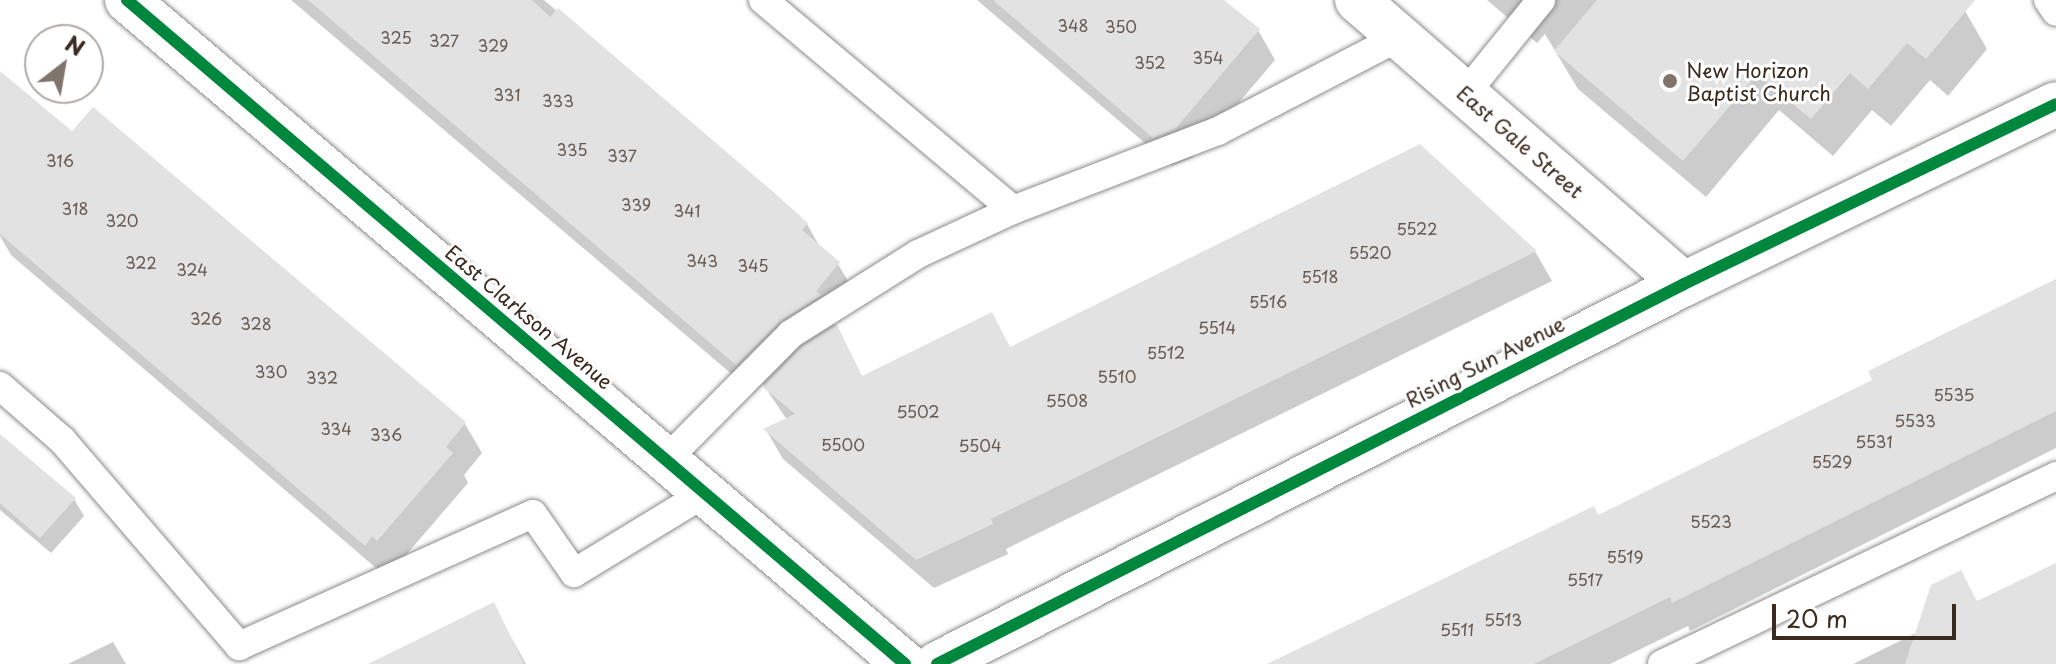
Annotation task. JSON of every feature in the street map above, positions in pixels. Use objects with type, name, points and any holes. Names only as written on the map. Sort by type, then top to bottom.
[{"type":"street","name":"East Clarkson Avenue","points":[[127,0],[905,664]]},
{"type":"street","name":"East Gale Street","points":[[1357,0],[1684,284]]},
{"type":"street","name":"Rising Sun Avenue","points":[[937,664],[1684,284],[2056,104]]},
{"type":"lane","points":[[763,0],[1013,210]]},
{"type":"lane","points":[[1465,94],[1541,0]]},
{"type":"lane","points":[[2048,0],[2056,12]]},
{"type":"lane","points":[[666,460],[791,334],[918,254],[1013,210],[1218,131],[1399,37]]},
{"type":"lane","points":[[0,386],[62,440],[239,646],[533,514],[574,573],[705,493]]},
{"type":"lane","points":[[1662,664],[2056,476]]},
{"type":"building","points":[[308,0],[532,0],[550,17],[558,8],[808,223],[802,230],[840,262],[816,291],[821,295],[779,322],[736,365]]},
{"type":"building","points":[[993,0],[1224,0],[1260,29],[1175,129],[1153,138]]},
{"type":"building","name":"New Horizon Baptist Church","points":[[1597,0],[1975,0],[1926,59],[1907,43],[1868,89],[1850,73],[1811,119],[1757,74],[1683,161],[1554,51]]},
{"type":"building","points":[[0,71],[24,91],[24,104],[40,104],[72,131],[93,107],[466,422],[446,447],[453,453],[377,541],[372,536],[365,546],[0,234]]},
{"type":"building","points":[[1420,144],[1537,251],[991,519],[993,524],[916,560],[763,429],[795,414],[763,387],[802,347],[837,325],[862,376],[992,312],[1010,347]]},
{"type":"building","points":[[2056,279],[2056,411],[1672,603],[1670,597],[1534,664],[1267,664],[1594,506],[1598,515],[1872,380],[1868,371]]},
{"type":"building","points":[[0,434],[76,498],[40,538],[0,503]]},
{"type":"building","points":[[2056,563],[2056,664],[1905,664],[1931,585],[1961,570],[1977,601]]},
{"type":"building","points":[[494,602],[524,664],[368,664]]},
{"type":"cycle path","points":[[127,0],[905,664]]},
{"type":"cycle path","points":[[937,664],[1684,284],[2056,104]]},
{"type":"place","name":"New Horizon Baptist Church","points":[[1670,81]]}]
